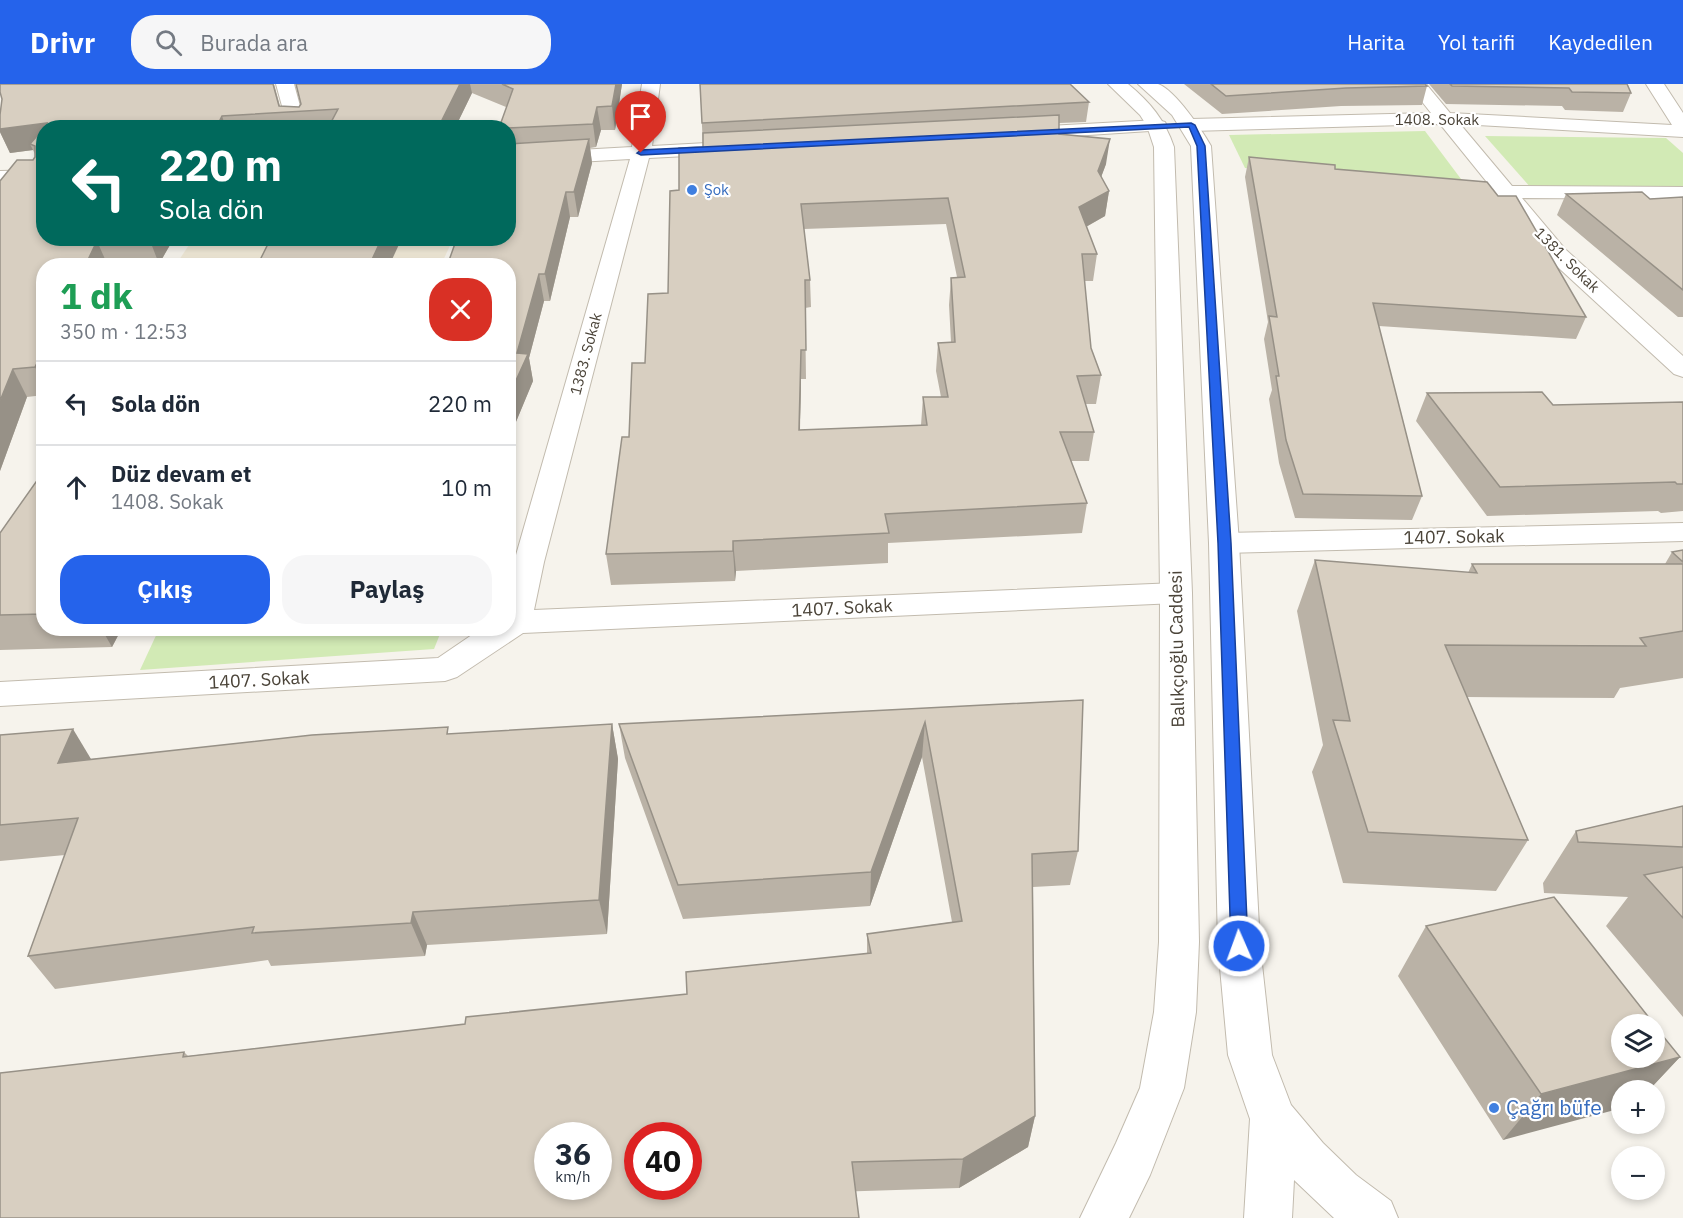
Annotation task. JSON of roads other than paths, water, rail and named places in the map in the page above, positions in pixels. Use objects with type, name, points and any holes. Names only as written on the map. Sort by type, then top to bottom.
[{"type":"street","points":[[285,84],[295,120]]},
{"type":"street","name":"1383. Sokak","points":[[516,606],[641,153],[651,84]]},
{"type":"street","name":"Balıkçıoğlu Caddesi","points":[[1104,1218],[1133,1159],[1162,1088],[1175,1012],[1179,942],[1176,593],[1164,147],[1158,126],[1141,103],[1117,84]]},
{"type":"street","points":[[1147,84],[1171,103],[1191,125],[1201,146],[1224,543],[1239,946],[1250,1055],[1273,1119],[1306,1159],[1339,1192],[1374,1218]]},
{"type":"street","name":"1381. Sokak","points":[[1418,84],[1557,254],[1683,369]]},
{"type":"street","points":[[1655,84],[1683,129]]},
{"type":"street","name":"1408. Sokak","points":[[1158,126],[1444,118],[1683,129]]},
{"type":"street","points":[[994,135],[1158,126]]},
{"type":"street","points":[[516,160],[747,147]]},
{"type":"street","points":[[0,177],[36,176]]},
{"type":"street","points":[[1505,192],[1683,192]]},
{"type":"street","name":"1407. Sokak","points":[[1224,543],[1683,532]]},
{"type":"street","name":"1407. Sokak","points":[[516,626],[1176,593]]},
{"type":"street","name":"1407. Sokak","points":[[0,694],[445,669],[495,636]]},
{"type":"street","points":[[1268,1218],[1273,1119]]},
{"type":"place","name":"Şok","points":[[692,190]]},
{"type":"place","name":"Çağrı büfe","points":[[1494,1108]]}]
